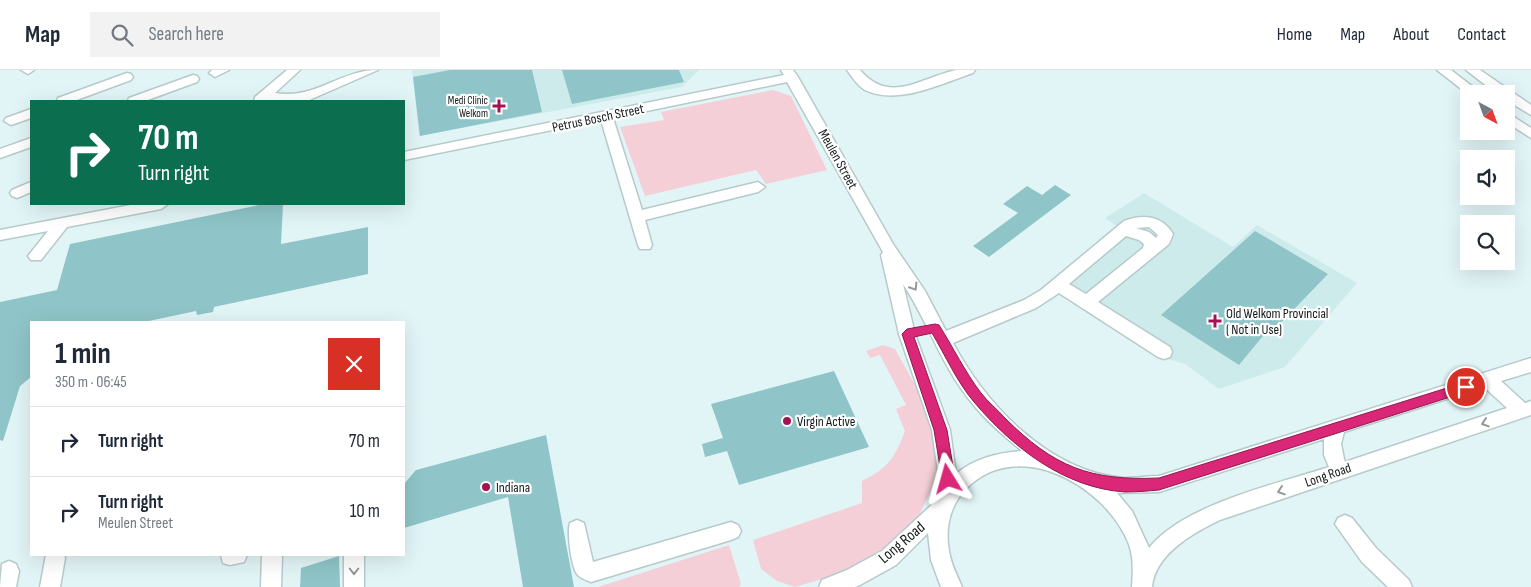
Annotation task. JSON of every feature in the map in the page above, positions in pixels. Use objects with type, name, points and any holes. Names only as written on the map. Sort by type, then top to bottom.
[{"type":"street","points":[[262,99],[294,70]]},
{"type":"street","points":[[262,99],[292,100],[307,97],[372,70]]},
{"type":"street","points":[[853,70],[868,86],[881,91],[904,89],[969,70]]},
{"type":"street","points":[[1443,70],[1464,85]]},
{"type":"street","points":[[1472,70],[1493,85]]},
{"type":"street","points":[[65,100],[127,74],[134,90],[142,100],[193,80]]},
{"type":"street","name":"Petrus Bosch Street","points":[[405,156],[606,116],[790,74]]},
{"type":"street","name":"Meulen Street","points":[[790,74],[888,248],[919,295],[938,334],[977,397],[1012,433],[1050,463]]},
{"type":"street","points":[[1515,100],[1531,111]]},
{"type":"street","points":[[11,121],[30,113]]},
{"type":"street","points":[[606,116],[645,246]]},
{"type":"street","points":[[1515,121],[1528,129]]},
{"type":"street","points":[[0,154],[30,142]]},
{"type":"street","points":[[17,193],[30,187]]},
{"type":"street","points":[[636,217],[758,187]]},
{"type":"street","points":[[0,235],[156,205]]},
{"type":"street","points":[[907,334],[938,334],[1030,304],[1059,285],[1129,225],[1145,220],[1159,226],[1166,234],[1164,240],[1087,302]]},
{"type":"street","points":[[29,230],[36,256],[62,224]]},
{"type":"street","name":"Meulen Street","points":[[888,248],[907,334],[941,430],[947,500],[939,522],[938,547],[940,558],[952,587]]},
{"type":"street","points":[[1059,285],[1164,352]]},
{"type":"street","points":[[1083,478],[1124,486],[1159,484],[1528,369]]},
{"type":"street","points":[[1488,380],[1526,410]]},
{"type":"street","name":"Long Road","points":[[1143,580],[1157,551],[1190,524],[1216,513],[1526,410]]},
{"type":"street","points":[[1338,427],[1332,438],[1331,448],[1332,458],[1341,471]]},
{"type":"street","name":"Long Road","points":[[829,587],[853,578],[888,558],[971,474],[992,463],[1017,460],[1050,463]]},
{"type":"street","points":[[1050,463],[1083,478],[1106,495],[1129,524],[1142,556],[1143,580]]},
{"type":"street","points":[[1345,524],[1375,562],[1402,587]]},
{"type":"street","points":[[577,529],[584,567],[591,572],[731,531]]},
{"type":"street","points":[[270,556],[271,587]]},
{"type":"street","points":[[354,556],[354,587]]},
{"type":"street","points":[[50,587],[55,558]]},
{"type":"shaded area","name":"Medi Clinic Welkom","points":[[412,70],[699,70],[682,87],[419,136]]},
{"type":"shaded area","points":[[773,90],[791,96],[827,170],[766,184],[756,170],[645,196],[620,127],[664,120],[661,112]]},
{"type":"shaded area","name":"Old Welkom Provincial ( Not in Use)","points":[[1144,193],[1233,247],[1257,225],[1357,283],[1285,367],[1219,389],[1185,364],[1164,358],[1049,284],[1118,227],[1105,218]]},
{"type":"shaded area","points":[[883,345],[895,349],[923,399],[938,444],[936,479],[916,522],[884,552],[856,569],[795,587],[777,581],[761,569],[753,540],[862,503],[862,481],[884,467],[894,455],[901,440],[905,431],[896,409],[906,405],[880,355],[870,358],[866,351]]},
{"type":"shaded area","points":[[729,545],[741,584],[739,587],[598,587]]},
{"type":"building","points":[[450,70],[532,70],[542,112],[420,136],[413,77]]},
{"type":"building","points":[[562,70],[679,70],[684,82],[572,104]]},
{"type":"building","points":[[1055,185],[1071,195],[989,257],[973,246],[1018,213],[1003,204],[1027,186],[1042,195]]},
{"type":"building","points":[[259,205],[283,205],[281,244],[368,227],[368,274],[214,307],[213,312],[197,315],[196,311],[149,321],[30,321],[30,378],[20,386],[3,441],[0,440],[0,302],[57,290],[70,244]]},
{"type":"building","points":[[1255,231],[1328,274],[1271,333],[1267,331],[1239,365],[1161,315]]},
{"type":"building","name":"Virgin Active","points":[[834,371],[869,447],[739,485],[727,451],[705,457],[702,444],[723,438],[711,404]]},
{"type":"building","points":[[546,435],[574,587],[523,587],[508,497],[405,528],[405,483],[416,470]]},
{"type":"building","points":[[339,556],[340,587],[300,587],[301,568]]},
{"type":"place","name":"Medi Clinic Welkom","points":[[499,106]]},
{"type":"place","name":"Old Welkom Provincial ( Not in Use)","points":[[1215,321]]},
{"type":"place","name":"Virgin Active","points":[[787,421]]},
{"type":"place","name":"Indiana","points":[[486,487]]},
{"type":"route","points":[[948,479],[941,430],[907,334],[935,328],[961,374],[977,397],[1012,433],[1050,463],[1065,468],[1083,478],[1124,486],[1159,484],[1466,387]]}]
